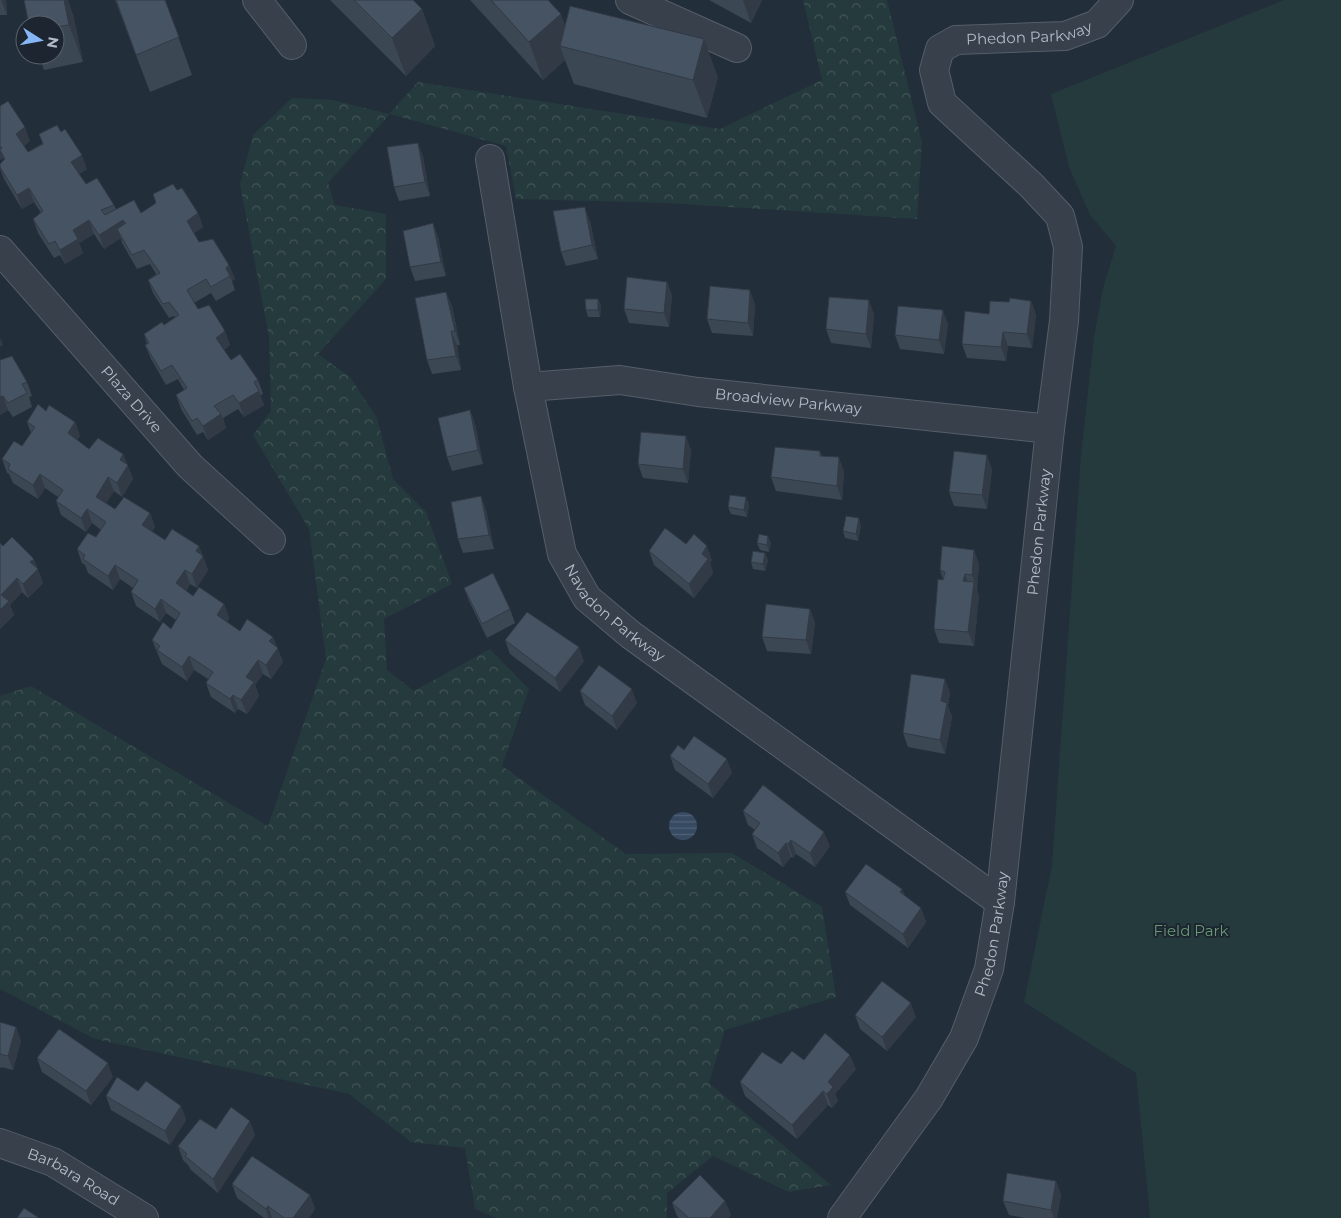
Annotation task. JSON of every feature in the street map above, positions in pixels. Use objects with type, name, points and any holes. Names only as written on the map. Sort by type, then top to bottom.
[{"type":"street","points":[[257,0],[292,45]]},
{"type":"street","points":[[630,0],[738,48]]},
{"type":"street","name":"Phedon Parkway","points":[[842,1218],[929,1098],[964,1038],[989,969],[1000,902],[1050,429],[1064,321],[1068,247],[1060,216],[1031,185],[942,103],[934,70],[940,49],[956,40],[1065,36],[1097,24],[1119,0]]},
{"type":"street","name":"Navadon Parkway","points":[[490,159],[528,387],[562,554],[587,598],[631,635],[1000,902]]},
{"type":"street","name":"Plaza Drive","points":[[0,250],[190,466],[270,540]]},
{"type":"street","name":"Broadview Parkway","points":[[528,387],[620,380],[708,393],[1050,429]]},
{"type":"street","name":"Barbara Road","points":[[0,1143],[53,1162],[144,1218]]},
{"type":"green space","points":[[803,0],[887,0],[922,142],[917,219],[666,203],[516,199],[506,146],[390,114],[328,183],[335,205],[386,214],[386,279],[318,354],[350,377],[377,418],[393,479],[426,512],[452,584],[384,619],[387,670],[414,691],[490,649],[529,689],[502,766],[626,854],[732,853],[822,907],[836,997],[725,1030],[709,1083],[831,1185],[789,1192],[713,1156],[667,1193],[667,1218],[496,1218],[475,1209],[465,1148],[411,1142],[349,1094],[95,1039],[0,989],[0,696],[31,686],[268,826],[326,659],[309,529],[253,435],[271,411],[269,337],[240,184],[253,135],[292,98],[333,100],[389,114],[418,82],[720,129],[822,80]]},
{"type":"green space","name":"Field Park","points":[[1284,0],[1341,0],[1341,1218],[1150,1218],[1136,1073],[1024,1002],[1052,865],[1081,455],[1094,337],[1103,288],[1116,246],[1090,215],[1069,167],[1051,94]]},
{"type":"water","points":[[683,812],[693,816],[697,826],[693,836],[683,840],[673,836],[669,826],[673,816]]},
{"type":"building","points":[[24,0],[64,0],[69,25],[65,26],[65,15],[27,15]]},
{"type":"building","points":[[116,0],[165,0],[179,37],[136,55]]},
{"type":"building","points":[[354,0],[413,0],[422,9],[392,38]]},
{"type":"building","points":[[491,0],[548,0],[561,14],[529,42]]},
{"type":"building","points":[[570,6],[704,39],[693,80],[560,46]]},
{"type":"building","points":[[8,101],[25,127],[16,134],[28,152],[43,144],[39,134],[57,125],[61,132],[65,129],[82,155],[71,162],[86,184],[97,178],[114,205],[101,210],[105,215],[134,200],[141,213],[156,203],[153,194],[173,184],[177,190],[182,188],[198,213],[187,221],[199,242],[213,239],[229,265],[226,268],[230,276],[211,287],[206,279],[187,290],[198,309],[209,305],[225,331],[216,338],[231,360],[240,354],[258,380],[254,382],[259,391],[239,403],[233,395],[214,406],[221,414],[203,426],[197,418],[192,421],[176,395],[187,388],[172,365],[161,371],[145,345],[149,343],[144,334],[162,322],[164,325],[179,315],[169,302],[163,304],[148,280],[160,273],[144,250],[132,255],[117,229],[126,223],[123,220],[99,235],[89,220],[73,230],[78,239],[60,250],[55,241],[49,244],[33,219],[43,211],[29,188],[17,195],[0,167],[0,164],[5,159],[0,150],[2,148],[0,145],[0,106]]},
{"type":"building","points":[[418,143],[425,182],[394,187],[387,147]]},
{"type":"building","points":[[585,207],[592,245],[561,252],[553,211]]},
{"type":"building","points":[[433,223],[441,262],[410,267],[403,231]]},
{"type":"building","points":[[627,277],[667,282],[664,313],[624,309]]},
{"type":"building","points":[[710,286],[750,290],[748,323],[707,319]]},
{"type":"building","points":[[446,292],[455,331],[451,331],[456,356],[427,360],[415,298]]},
{"type":"building","points":[[829,297],[869,300],[866,334],[826,329]]},
{"type":"building","points":[[1010,298],[1031,301],[1027,334],[1003,332],[1001,347],[962,344],[965,311],[989,314],[990,301],[1009,302]]},
{"type":"building","points":[[585,299],[598,299],[598,310],[586,310]]},
{"type":"building","points":[[898,306],[943,310],[939,340],[895,335]]},
{"type":"building","points":[[12,356],[27,382],[22,384],[27,393],[8,403],[3,396],[0,397],[0,360]]},
{"type":"building","points":[[38,404],[46,411],[49,405],[75,422],[68,433],[89,449],[98,438],[123,454],[120,460],[128,465],[117,483],[108,477],[96,497],[115,509],[124,497],[150,513],[142,525],[165,540],[172,529],[199,546],[196,551],[203,556],[192,574],[185,570],[176,583],[193,596],[199,587],[224,604],[217,615],[240,631],[247,619],[273,637],[269,641],[278,648],[266,665],[258,660],[246,677],[254,682],[241,700],[233,695],[230,699],[206,683],[213,672],[189,656],[182,667],[157,650],[160,646],[152,640],[163,622],[171,629],[180,613],[161,599],[155,609],[131,592],[138,580],[115,565],[108,576],[83,559],[85,555],[77,549],[88,533],[96,537],[106,522],[87,509],[81,518],[56,501],[63,490],[40,474],[33,485],[8,469],[10,464],[2,459],[14,441],[22,446],[35,427],[27,422]]},
{"type":"building","points":[[470,410],[478,450],[447,457],[438,418]]},
{"type":"building","points":[[641,432],[686,436],[683,469],[638,464]]},
{"type":"building","points":[[775,447],[820,451],[820,456],[839,457],[837,486],[771,477]]},
{"type":"building","points":[[954,451],[987,455],[982,495],[949,492]]},
{"type":"building","points":[[730,495],[746,497],[744,510],[728,507]]},
{"type":"building","points":[[481,496],[489,535],[458,539],[451,502]]},
{"type":"building","points":[[846,516],[859,518],[856,534],[843,531]]},
{"type":"building","points":[[665,528],[686,544],[694,534],[707,546],[702,554],[708,559],[689,584],[649,551]]},
{"type":"building","points":[[759,534],[768,536],[767,545],[757,543]]},
{"type":"building","points":[[12,537],[34,559],[30,562],[38,569],[23,584],[17,578],[1,595],[9,601],[0,610],[0,543],[3,546]]},
{"type":"building","points":[[942,546],[974,550],[972,575],[965,574],[963,581],[974,582],[968,632],[934,629],[938,579],[943,580],[945,572],[940,570]]},
{"type":"building","points":[[753,551],[765,553],[763,564],[751,562]]},
{"type":"building","points":[[493,573],[510,609],[482,624],[464,588]]},
{"type":"building","points":[[766,604],[810,609],[806,640],[762,637]]},
{"type":"building","points":[[527,612],[579,647],[555,678],[505,640]]},
{"type":"building","points":[[599,665],[632,689],[612,716],[580,691]]},
{"type":"building","points":[[911,674],[945,679],[941,701],[947,703],[940,740],[903,733]]},
{"type":"building","points":[[694,736],[727,759],[708,784],[670,756],[678,745],[684,750]]},
{"type":"building","points":[[763,785],[824,832],[810,853],[791,840],[778,853],[752,834],[760,823],[743,811]]},
{"type":"building","points":[[866,864],[902,889],[900,892],[921,908],[903,934],[845,892]]},
{"type":"building","points":[[882,981],[911,1003],[882,1037],[855,1015]]},
{"type":"building","points":[[0,1022],[16,1027],[8,1056],[0,1054]]},
{"type":"building","points":[[59,1029],[108,1063],[86,1091],[37,1058]]},
{"type":"building","points":[[825,1033],[850,1055],[828,1082],[833,1087],[827,1094],[823,1091],[792,1125],[740,1082],[762,1052],[781,1064],[792,1051],[804,1060]]},
{"type":"building","points":[[117,1077],[138,1091],[146,1081],[181,1106],[165,1131],[106,1096]]},
{"type":"building","points":[[231,1107],[250,1121],[213,1179],[185,1156],[187,1154],[178,1146],[200,1119],[216,1129]]},
{"type":"building","points":[[252,1156],[310,1195],[293,1218],[284,1218],[268,1206],[266,1209],[232,1184]]},
{"type":"building","points":[[1007,1173],[1056,1181],[1051,1210],[1003,1201]]},
{"type":"building","points":[[700,1175],[725,1201],[710,1218],[689,1218],[672,1203]]},
{"type":"building","points":[[24,1208],[39,1218],[17,1218]]}]
